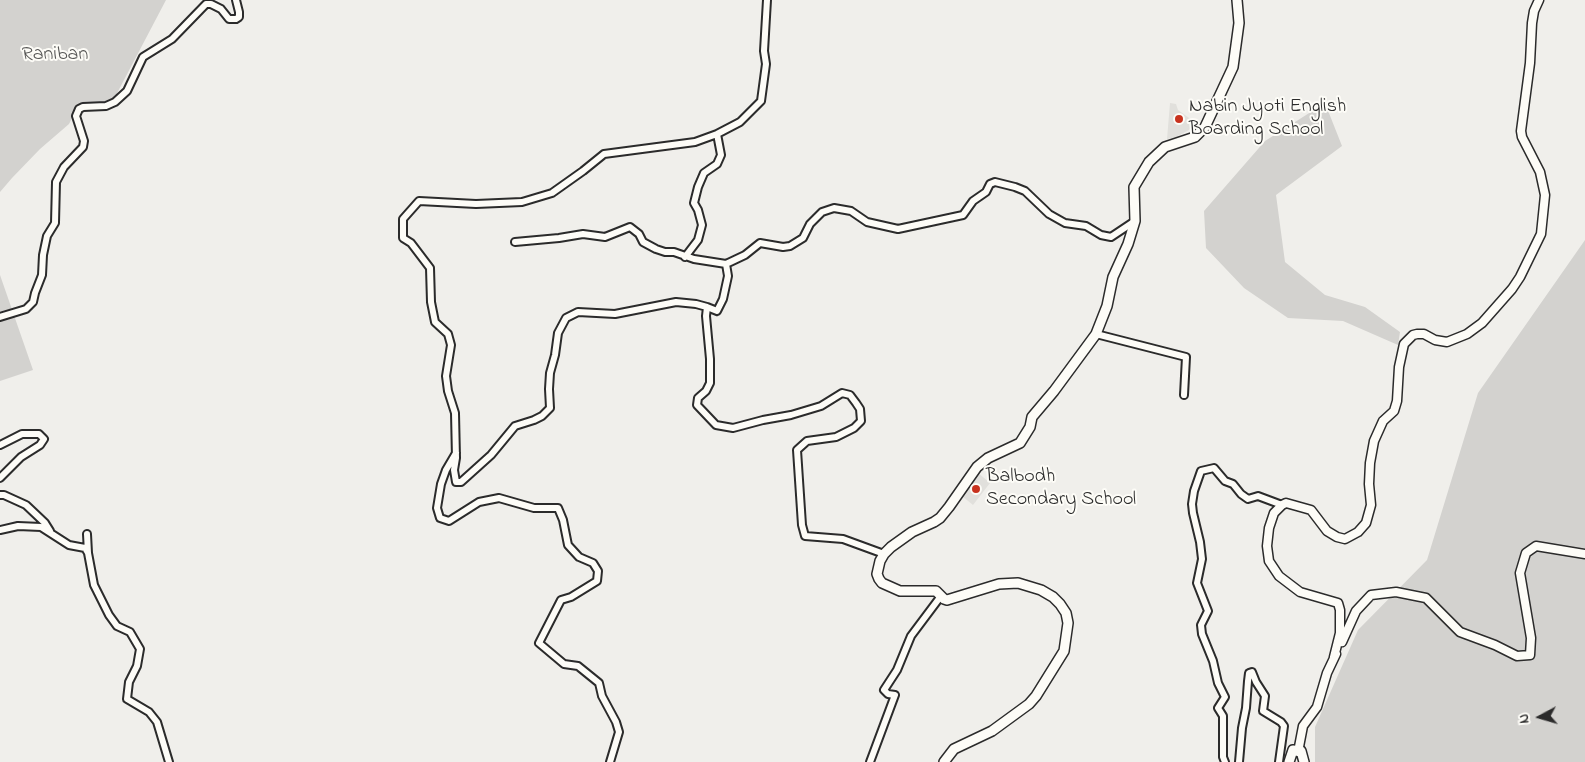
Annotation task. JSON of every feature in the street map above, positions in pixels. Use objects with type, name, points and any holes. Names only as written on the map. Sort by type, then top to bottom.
[{"type":"main road","points":[[944,762],[954,749],[992,731],[1032,700],[1064,651],[1068,623],[1066,613],[1053,597],[1041,590],[1018,583],[999,584],[947,600],[936,591],[900,591],[882,583],[876,574],[880,561],[884,554],[912,532],[940,518],[977,467],[988,458],[1020,443],[1030,427],[1032,417],[1054,391],[1096,334],[1107,306],[1114,277],[1128,244],[1135,221],[1134,187],[1149,162],[1165,147],[1195,137],[1205,128],[1233,67],[1239,23],[1238,0]]},
{"type":"main road","points":[[1289,762],[1293,750],[1301,751],[1304,762]]},
{"type":"street","points":[[0,318],[26,309],[34,302],[35,293],[42,275],[43,255],[47,236],[55,223],[56,182],[64,167],[83,147],[84,141],[76,116],[80,109],[83,107],[106,106],[115,102],[127,91],[143,57],[172,39],[206,4],[211,4],[221,9],[229,19],[239,17],[236,0]]},
{"type":"street","points":[[726,264],[728,276],[723,299],[717,311],[707,307],[676,302],[615,314],[578,312],[566,318],[558,333],[550,373],[550,408],[542,416],[515,426],[491,455],[461,482],[456,482],[454,470],[456,452],[455,414],[448,391],[446,376],[451,345],[448,334],[435,322],[430,268],[411,243],[403,238],[403,219],[419,201],[476,204],[522,202],[552,193],[604,154],[695,142],[717,134],[740,122],[761,101],[766,64],[764,51],[767,0]]},
{"type":"street","points":[[1334,657],[1340,633],[1340,610],[1338,603],[1300,592],[1279,576],[1269,561],[1267,546],[1269,528],[1274,513],[1286,503],[1311,510],[1327,531],[1337,537],[1346,539],[1358,532],[1366,523],[1371,505],[1369,484],[1374,441],[1383,421],[1394,411],[1398,401],[1399,367],[1404,344],[1413,335],[1418,334],[1424,334],[1435,340],[1448,342],[1467,334],[1482,323],[1520,277],[1541,234],[1544,208],[1544,184],[1540,172],[1527,149],[1521,131],[1529,70],[1532,23],[1534,11],[1539,0]]},
{"type":"street","points":[[685,256],[698,240],[702,225],[694,203],[698,186],[704,173],[717,164],[721,155],[717,134]]},
{"type":"street","points":[[514,242],[583,234],[605,237],[630,227],[639,234],[643,242],[656,249],[726,264],[745,255],[760,243],[782,247],[790,246],[803,238],[810,224],[822,212],[834,208],[851,212],[866,222],[898,229],[964,215],[973,201],[986,192],[990,184],[995,182],[1015,186],[1025,191],[1049,214],[1065,223],[1086,226],[1101,236],[1111,237],[1135,221]]},
{"type":"street","points":[[707,307],[710,383],[706,391],[698,398],[697,405],[716,425],[733,428],[811,409],[828,402],[842,393],[850,395],[860,409],[861,421],[854,428],[836,437],[807,441],[797,450],[802,525],[805,536],[843,539],[884,554]]},
{"type":"street","points":[[1096,334],[1186,357],[1184,396]]},
{"type":"street","points":[[0,445],[22,434],[38,434],[44,439],[40,445],[21,457],[0,478]]},
{"type":"street","points":[[456,452],[441,484],[437,508],[440,518],[449,521],[478,502],[499,498],[534,508],[558,508],[563,520],[568,545],[579,557],[593,563],[598,571],[598,581],[571,597],[561,600],[539,643],[564,664],[578,666],[599,683],[602,696],[616,722],[619,732],[610,762]]},
{"type":"street","points":[[1225,762],[1223,758],[1223,716],[1218,708],[1225,697],[1218,683],[1213,661],[1201,633],[1200,625],[1208,611],[1197,583],[1202,559],[1193,513],[1194,491],[1201,471],[1214,468],[1225,481],[1233,484],[1248,499],[1258,496],[1282,506]]},
{"type":"street","points":[[0,495],[26,505],[45,524],[51,533]]},
{"type":"street","points":[[0,530],[18,526],[41,527],[70,545],[85,548],[88,552]]},
{"type":"street","points":[[87,534],[94,585],[109,615],[118,626],[130,632],[140,649],[137,666],[129,682],[127,699],[149,712],[157,722],[168,762]]},
{"type":"street","points":[[1298,752],[1303,726],[1317,707],[1327,673],[1356,610],[1372,595],[1396,592],[1426,598],[1460,632],[1495,644],[1518,656],[1530,655],[1531,638],[1520,573],[1526,553],[1536,546],[1585,554]]},
{"type":"street","points":[[870,762],[895,695],[888,694],[884,690],[897,670],[911,636],[941,596]]},
{"type":"street","points":[[1239,762],[1249,672],[1252,672],[1256,682],[1266,696],[1263,711],[1281,722],[1284,726],[1280,762]]},
{"type":"shaded area","name":"Nabin Jyoti English Boarding School","points":[[1170,103],[1176,104],[1178,110],[1196,123],[1189,130],[1176,137],[1167,139]]},
{"type":"shaded area","name":"Balbodh Secondary School","points":[[977,472],[990,483],[973,505],[962,496]]},
{"type":"green space","name":"Raniban","points":[[0,0],[166,0],[114,99],[101,103],[86,103],[76,110],[69,124],[40,149],[0,192]]},
{"type":"green space","points":[[1325,103],[1342,146],[1276,195],[1285,262],[1325,295],[1365,307],[1400,332],[1398,345],[1343,321],[1288,318],[1244,288],[1206,248],[1204,211],[1265,141]]},
{"type":"green space","points":[[1585,240],[1585,762],[1315,762],[1315,727],[1358,630],[1427,560],[1478,393]]},
{"type":"green space","points":[[0,275],[33,370],[0,381]]},
{"type":"place","name":"Nabin Jyoti English Boarding School","points":[[1179,119]]},
{"type":"place","name":"Balbodh Secondary School","points":[[976,489]]}]
